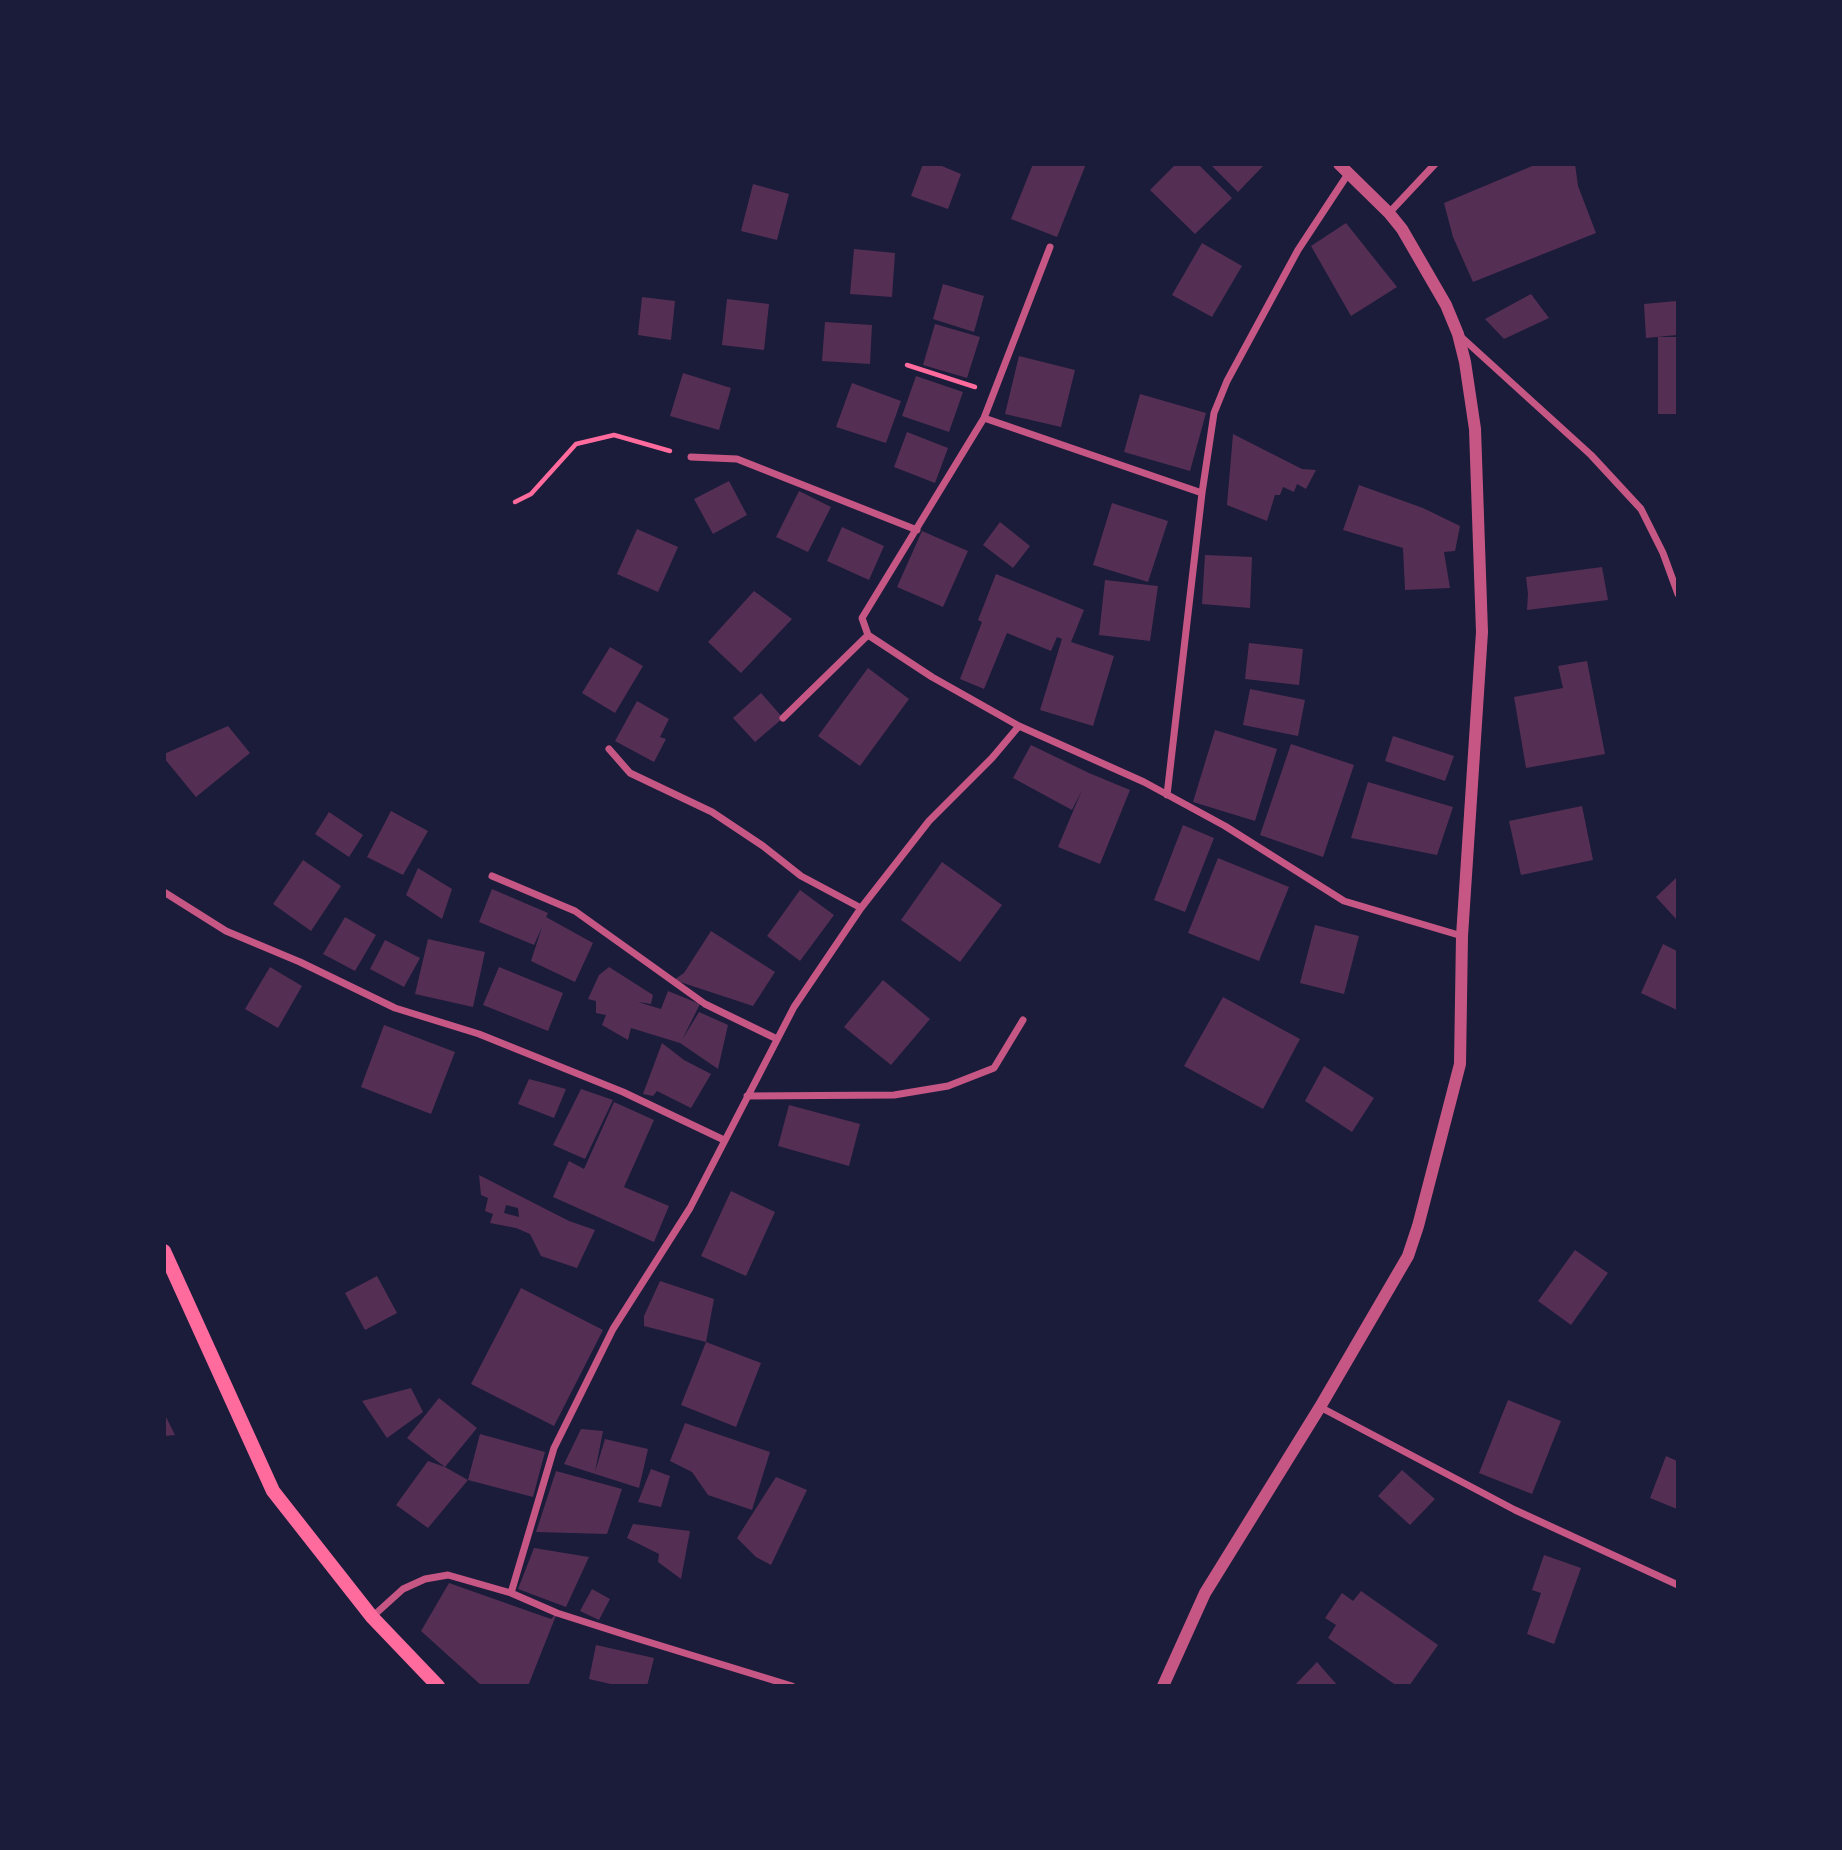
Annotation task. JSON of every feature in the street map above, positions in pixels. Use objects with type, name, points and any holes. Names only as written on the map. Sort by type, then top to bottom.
[{"type":"main road","points":[[164,1251],[273,1491],[372,1617],[438,1685]]},
{"type":"street","points":[[1389,213],[1434,164]]},
{"type":"street","points":[[1163,1685],[1205,1593],[1320,1407],[1408,1256],[1460,1064],[1462,936],[1482,632],[1475,429],[1465,362],[1458,334],[1446,305],[1402,229],[1344,169],[1227,381],[1214,413],[1202,493],[1167,795]]},
{"type":"street","points":[[1050,247],[984,418],[862,618],[869,635],[932,677],[1019,726],[1144,782],[1225,826],[1344,901],[1462,936]]},
{"type":"street","points":[[1458,334],[1591,455],[1641,509],[1663,553],[1678,594]]},
{"type":"street","points":[[984,418],[1202,493]]},
{"type":"street","points":[[691,457],[737,459],[917,530]]},
{"type":"street","points":[[783,718],[869,635]]},
{"type":"street","points":[[511,1593],[554,1448],[613,1329],[690,1208],[794,1007],[861,908],[929,821],[992,758],[1019,726]]},
{"type":"street","points":[[609,750],[630,774],[712,812],[763,846],[801,876],[861,908]]},
{"type":"street","points":[[492,876],[575,911],[705,1004],[777,1039]]},
{"type":"street","points":[[164,892],[226,931],[300,962],[395,1008],[491,1039],[624,1092],[724,1140]]},
{"type":"street","points":[[747,1096],[894,1094],[948,1086],[994,1068],[1023,1020]]},
{"type":"street","points":[[1320,1407],[1515,1510],[1678,1585]]},
{"type":"street","points":[[372,1617],[404,1589],[425,1579],[448,1576],[511,1593],[581,1621],[792,1685]]},
{"type":"path","points":[[907,365],[976,387],[984,418]]},
{"type":"path","points":[[515,502],[531,494],[576,444],[614,435],[691,457]]},
{"type":"building","points":[[923,164],[937,164],[961,174],[948,209],[911,196]]},
{"type":"building","points":[[1033,164],[1086,164],[1057,237],[1011,219]]},
{"type":"building","points":[[1176,164],[1198,164],[1232,198],[1195,234],[1150,190]]},
{"type":"building","points":[[1210,164],[1265,164],[1238,192]]},
{"type":"building","points":[[1537,164],[1575,164],[1578,186],[1596,233],[1473,282],[1453,237],[1444,203]]},
{"type":"building","points":[[753,184],[789,194],[777,240],[741,231]]},
{"type":"building","points":[[1346,223],[1397,287],[1351,316],[1311,246]]},
{"type":"building","points":[[1202,243],[1242,266],[1212,317],[1172,295]]},
{"type":"building","points":[[854,249],[895,253],[892,297],[850,294]]},
{"type":"building","points":[[943,284],[984,296],[974,332],[933,319]]},
{"type":"building","points":[[1531,294],[1549,318],[1504,339],[1485,319]]},
{"type":"building","points":[[642,297],[675,301],[671,340],[638,335]]},
{"type":"building","points":[[727,299],[769,304],[764,350],[722,345]]},
{"type":"building","points":[[1676,301],[1677,335],[1646,338],[1644,304]]},
{"type":"building","points":[[825,322],[872,325],[870,364],[822,361]]},
{"type":"building","points":[[935,324],[980,337],[967,378],[923,365]]},
{"type":"building","points":[[1658,337],[1677,337],[1677,414],[1658,414]]},
{"type":"building","points":[[1019,356],[1075,370],[1061,427],[1005,414]]},
{"type":"building","points":[[683,373],[731,388],[719,430],[670,416]]},
{"type":"building","points":[[916,376],[963,392],[949,432],[902,416]]},
{"type":"building","points":[[852,383],[901,401],[886,443],[836,427]]},
{"type":"building","points":[[1140,394],[1206,413],[1190,471],[1124,452]]},
{"type":"building","points":[[907,432],[948,448],[935,483],[894,467]]},
{"type":"building","points":[[1233,434],[1302,469],[1316,470],[1306,489],[1297,484],[1294,492],[1283,487],[1280,495],[1275,495],[1267,521],[1227,505]]},
{"type":"building","points":[[729,481],[747,515],[713,534],[694,499]]},
{"type":"building","points":[[1359,485],[1423,508],[1460,526],[1455,551],[1444,552],[1450,588],[1405,590],[1403,548],[1343,530]]},
{"type":"building","points":[[799,491],[831,507],[808,552],[776,537]]},
{"type":"building","points":[[1112,503],[1168,521],[1148,582],[1093,565]]},
{"type":"building","points":[[1000,522],[1030,546],[1013,568],[983,545]]},
{"type":"building","points":[[842,527],[884,546],[869,580],[827,561]]},
{"type":"building","points":[[637,529],[678,547],[658,592],[617,574]]},
{"type":"building","points":[[922,531],[968,551],[943,607],[897,587]]},
{"type":"building","points":[[1205,555],[1252,557],[1250,608],[1202,604]]},
{"type":"building","points":[[1602,567],[1608,600],[1527,610],[1526,577]]},
{"type":"building","points":[[996,574],[1084,610],[1071,642],[1114,656],[1093,726],[1040,710],[1062,639],[1057,637],[1051,651],[1007,633],[984,689],[960,679],[982,622],[978,620]]},
{"type":"building","points":[[1105,580],[1158,586],[1150,641],[1099,635]]},
{"type":"building","points":[[754,591],[792,619],[741,673],[708,642]]},
{"type":"building","points":[[1249,643],[1303,649],[1299,685],[1245,679]]},
{"type":"building","points":[[610,647],[643,666],[615,713],[582,693]]},
{"type":"building","points":[[1587,661],[1605,754],[1526,768],[1514,697],[1563,688],[1558,666]]},
{"type":"building","points":[[868,668],[909,699],[860,766],[818,736]]},
{"type":"building","points":[[1250,689],[1305,700],[1298,736],[1243,725]]},
{"type":"building","points":[[761,693],[783,718],[755,742],[733,718]]},
{"type":"building","points":[[637,701],[669,719],[660,737],[666,739],[654,762],[615,741]]},
{"type":"building","points":[[228,726],[250,753],[196,797],[164,758],[164,754]]},
{"type":"building","points":[[1215,730],[1277,749],[1255,821],[1193,802]]},
{"type":"building","points":[[1393,736],[1454,756],[1445,781],[1385,761]]},
{"type":"building","points":[[1291,744],[1354,765],[1323,857],[1260,835]]},
{"type":"building","points":[[1031,745],[1130,790],[1100,864],[1058,847],[1082,790],[1072,810],[1013,778]]},
{"type":"building","points":[[1368,782],[1453,807],[1437,855],[1351,838]]},
{"type":"building","points":[[1582,806],[1593,860],[1521,875],[1509,821]]},
{"type":"building","points":[[391,811],[428,831],[403,875],[367,857]]},
{"type":"building","points":[[329,812],[363,835],[349,857],[315,834]]},
{"type":"building","points":[[1183,825],[1214,838],[1185,912],[1154,900]]},
{"type":"building","points":[[1218,858],[1289,887],[1259,961],[1188,933]]},
{"type":"building","points":[[303,860],[341,886],[311,931],[273,904]]},
{"type":"building","points":[[942,862],[1002,905],[960,962],[901,920]]},
{"type":"building","points":[[418,868],[452,889],[442,919],[406,895]]},
{"type":"building","points":[[1677,877],[1677,920],[1656,897]]},
{"type":"building","points":[[492,889],[548,913],[546,917],[593,943],[575,982],[531,961],[542,927],[534,945],[479,922]]},
{"type":"building","points":[[800,890],[834,915],[800,961],[767,936]]},
{"type":"building","points":[[345,917],[376,935],[355,971],[323,954]]},
{"type":"building","points":[[1315,925],[1359,936],[1344,994],[1300,983]]},
{"type":"building","points":[[711,931],[775,972],[753,1006],[674,980],[684,973]]},
{"type":"building","points":[[428,939],[485,952],[473,1007],[415,994]]},
{"type":"building","points":[[385,940],[420,958],[404,987],[370,969]]},
{"type":"building","points":[[1663,944],[1677,951],[1677,1010],[1641,993]]},
{"type":"building","points":[[270,967],[302,986],[278,1028],[245,1009]]},
{"type":"building","points":[[499,967],[563,993],[548,1031],[483,1005]]},
{"type":"building","points":[[609,967],[653,995],[651,1004],[638,1002],[661,1009],[668,991],[700,1004],[682,1040],[699,1012],[728,1025],[718,1069],[680,1043],[631,1028],[628,1040],[602,1025],[606,1015],[596,1013],[596,1001],[588,999],[599,975]]},
{"type":"building","points":[[883,980],[930,1019],[891,1065],[844,1027]]},
{"type":"building","points":[[1223,997],[1300,1039],[1263,1109],[1184,1066]]},
{"type":"building","points":[[384,1025],[455,1052],[431,1114],[361,1087]]},
{"type":"building","points":[[662,1043],[684,1060],[711,1074],[691,1108],[657,1091],[653,1096],[643,1094]]},
{"type":"building","points":[[1324,1066],[1374,1098],[1352,1132],[1305,1101]]},
{"type":"building","points":[[529,1079],[566,1089],[554,1118],[518,1104]]},
{"type":"building","points":[[581,1089],[613,1100],[585,1159],[553,1145]]},
{"type":"building","points":[[614,1102],[654,1120],[624,1187],[669,1206],[654,1242],[553,1197],[569,1161],[584,1169]]},
{"type":"building","points":[[789,1105],[860,1124],[849,1166],[778,1146]]},
{"type":"building","points":[[479,1175],[569,1221],[595,1230],[577,1268],[541,1256],[530,1234],[490,1223],[493,1214],[485,1211],[488,1198],[481,1195]],"holes":[[[506,1205],[518,1208],[519,1217],[504,1213]]]},
{"type":"building","points":[[731,1191],[775,1212],[746,1276],[701,1256]]},
{"type":"building","points":[[1575,1250],[1608,1273],[1571,1325],[1538,1301]]},
{"type":"building","points":[[377,1276],[397,1313],[365,1330],[345,1293]]},
{"type":"building","points":[[660,1281],[714,1299],[706,1342],[644,1326],[644,1316]]},
{"type":"building","points":[[521,1288],[603,1330],[554,1426],[471,1384]]},
{"type":"building","points":[[706,1342],[761,1363],[736,1427],[681,1405]]},
{"type":"building","points":[[411,1388],[423,1412],[387,1438],[362,1401]]},
{"type":"building","points":[[439,1398],[477,1428],[445,1467],[407,1438]]},
{"type":"building","points":[[1508,1400],[1561,1421],[1532,1494],[1479,1473]]},
{"type":"building","points":[[164,1413],[175,1435],[164,1436]]},
{"type":"building","points":[[685,1423],[770,1452],[752,1510],[708,1495],[692,1472],[670,1461]]},
{"type":"building","points":[[581,1429],[603,1431],[595,1472],[605,1439],[648,1449],[639,1488],[564,1464]]},
{"type":"building","points":[[480,1434],[545,1452],[533,1497],[468,1480]]},
{"type":"building","points":[[1666,1456],[1677,1461],[1677,1509],[1650,1498]]},
{"type":"building","points":[[428,1461],[468,1480],[428,1528],[396,1505]]},
{"type":"building","points":[[651,1469],[670,1476],[661,1507],[638,1502]]},
{"type":"building","points":[[1402,1470],[1435,1499],[1410,1525],[1378,1496]]},
{"type":"building","points":[[556,1471],[622,1489],[607,1534],[536,1532]]},
{"type":"building","points":[[776,1477],[807,1490],[771,1565],[756,1557],[737,1538]]},
{"type":"building","points":[[633,1524],[690,1531],[681,1579],[658,1562],[659,1554],[627,1538]]},
{"type":"building","points":[[534,1548],[589,1557],[566,1607],[518,1589]]},
{"type":"building","points":[[1544,1555],[1581,1568],[1554,1644],[1527,1634],[1541,1593],[1532,1590]]},
{"type":"building","points":[[449,1583],[551,1619],[557,1613],[528,1686],[482,1686],[421,1631]]},
{"type":"building","points":[[592,1589],[610,1599],[599,1620],[580,1611]]},
{"type":"building","points":[[1361,1591],[1438,1645],[1409,1686],[1397,1686],[1328,1638],[1336,1625],[1325,1618],[1342,1593],[1353,1601]]},
{"type":"building","points":[[596,1645],[654,1658],[647,1686],[619,1686],[589,1679]]},
{"type":"building","points":[[1317,1662],[1338,1686],[1294,1686]]}]
